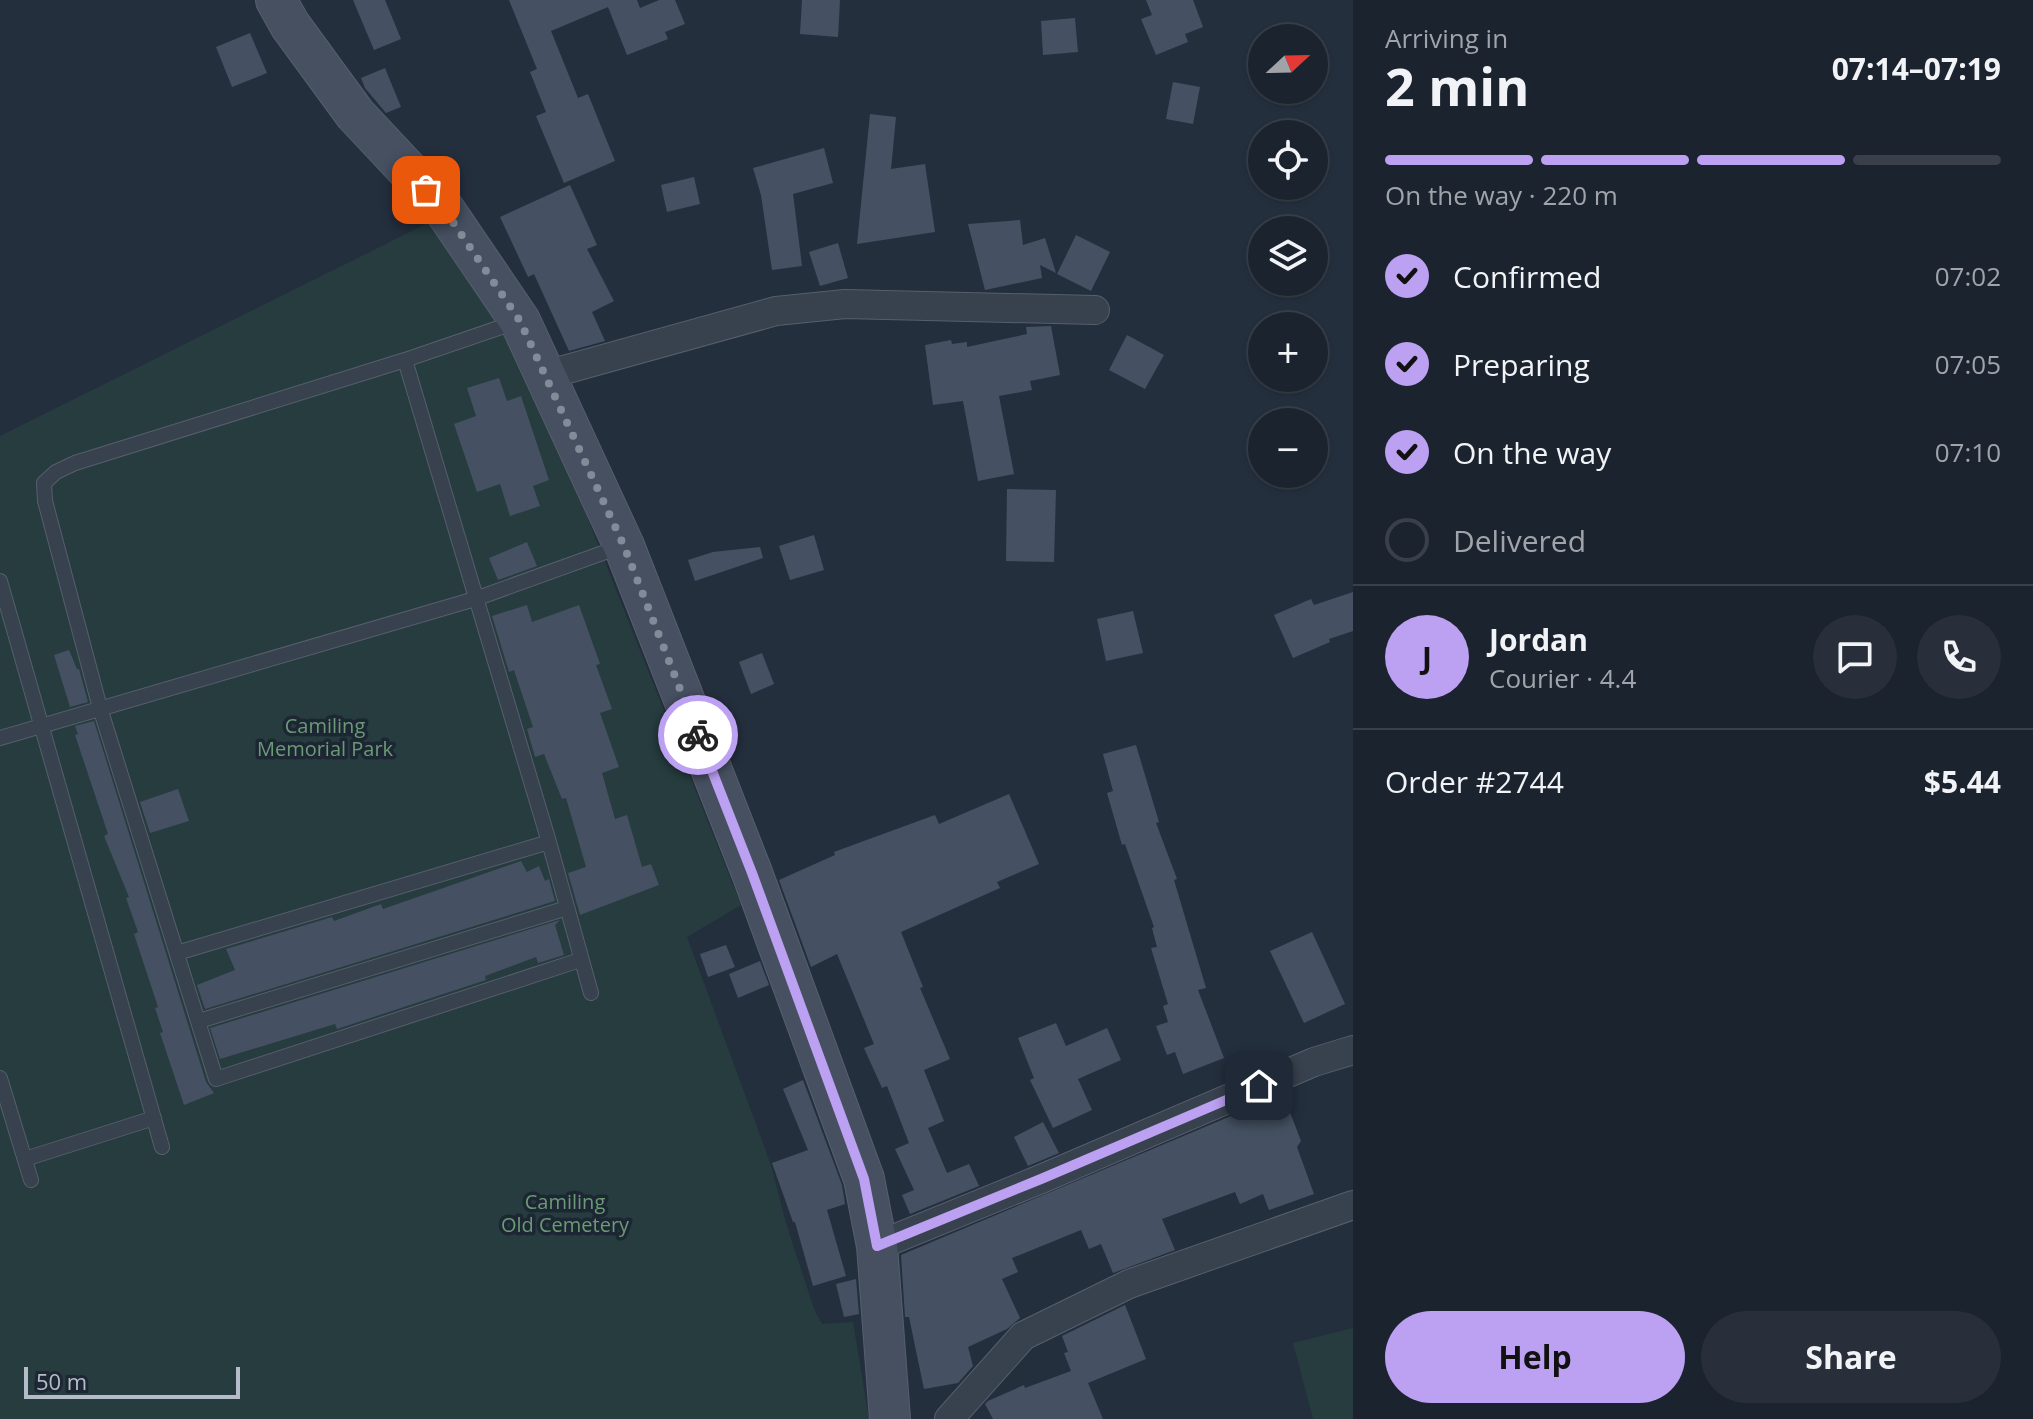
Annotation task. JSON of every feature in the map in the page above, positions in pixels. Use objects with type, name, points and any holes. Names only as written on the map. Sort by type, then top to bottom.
[{"type":"street","points":[[276,0],[290,25],[355,114],[444,209],[520,321],[624,546],[752,873],[858,1164],[877,1246],[890,1419]]},
{"type":"street","points":[[546,375],[776,311],[845,304],[1095,310]]},
{"type":"street","points":[[877,1246],[1314,1062],[1353,1050]]},
{"type":"street","points":[[949,1419],[1023,1336],[1129,1284],[1353,1205]]},
{"type":"lane","points":[[520,321],[75,463],[56,472],[44,483],[45,501],[100,708],[216,1079],[580,960]]},
{"type":"lane","points":[[405,360],[591,993]]},
{"type":"lane","points":[[0,738],[475,599],[624,546]]},
{"type":"lane","points":[[0,581],[162,1147]]},
{"type":"lane","points":[[177,953],[549,842]]},
{"type":"lane","points":[[199,1021],[567,908]]},
{"type":"lane","points":[[0,1078],[31,1180]]},
{"type":"lane","points":[[25,1159],[154,1118]]},
{"type":"green space","name":"Camiling Memorial Park","points":[[438,218],[521,350],[741,905],[687,937],[771,1165],[814,1309],[822,1324],[853,1322],[869,1419],[0,1419],[0,436]]},
{"type":"green space","points":[[1353,1328],[1353,1419],[1313,1419],[1293,1343]]},
{"type":"building","points":[[353,0],[385,0],[401,39],[374,50]]},
{"type":"building","points":[[509,0],[637,0],[640,8],[659,0],[675,0],[685,24],[665,32],[668,39],[627,55],[608,7],[551,31],[578,98],[588,94],[615,161],[564,183],[536,116],[546,112],[530,72],[537,69]]},
{"type":"building","points":[[802,0],[840,0],[838,37],[800,34]]},
{"type":"building","points":[[1146,0],[1193,0],[1203,27],[1185,34],[1188,42],[1156,55],[1141,19],[1152,15]]},
{"type":"building","points":[[1075,18],[1078,52],[1043,55],[1041,21]]},
{"type":"building","points":[[250,33],[267,73],[232,87],[216,47]]},
{"type":"building","points":[[385,68],[401,107],[386,113],[365,88],[361,78]]},
{"type":"building","points":[[1173,82],[1200,87],[1193,124],[1166,119]]},
{"type":"building","points":[[870,114],[896,117],[891,169],[925,164],[935,232],[857,244]]},
{"type":"building","points":[[824,148],[833,183],[793,194],[802,266],[772,270],[761,195],[753,168]]},
{"type":"building","points":[[694,177],[700,204],[667,212],[661,185]]},
{"type":"building","points":[[570,185],[597,245],[587,249],[614,301],[592,312],[605,341],[569,351],[534,274],[528,277],[500,217]]},
{"type":"building","points":[[1020,220],[1023,245],[1045,238],[1056,273],[1040,265],[1042,278],[985,290],[968,224]]},
{"type":"building","points":[[1076,235],[1110,252],[1091,291],[1057,274]]},
{"type":"building","points":[[838,243],[848,278],[820,286],[809,252]]},
{"type":"building","points":[[1051,326],[1060,375],[1030,381],[1032,390],[999,396],[1014,474],[978,481],[963,401],[933,405],[925,345],[951,340],[952,344],[967,342],[967,347],[1027,334],[1026,327]]},
{"type":"building","points":[[1127,335],[1164,355],[1145,389],[1109,370]]},
{"type":"building","points":[[499,378],[507,401],[521,396],[549,480],[533,486],[540,506],[510,516],[500,484],[477,492],[454,424],[476,416],[467,388]]},
{"type":"building","points":[[1007,489],[1056,490],[1054,562],[1006,561]]},
{"type":"building","points":[[814,535],[824,570],[790,580],[779,546]]},
{"type":"building","points":[[527,542],[537,566],[498,580],[489,558]]},
{"type":"building","points":[[760,547],[763,558],[695,581],[688,560],[713,552]]},
{"type":"building","points":[[1353,592],[1353,631],[1329,639],[1330,642],[1293,658],[1274,615],[1311,599],[1314,605]]},
{"type":"building","points":[[527,605],[532,622],[579,605],[612,709],[600,713],[619,767],[602,773],[615,819],[627,815],[642,867],[651,864],[659,885],[580,915],[568,873],[586,867],[566,798],[562,799],[544,754],[535,757],[527,729],[533,727],[514,670],[509,672],[492,616]]},
{"type":"building","points":[[1133,611],[1143,653],[1106,661],[1097,619]]},
{"type":"building","points":[[69,650],[79,669],[88,702],[70,707],[54,655]]},
{"type":"building","points":[[762,653],[774,684],[751,694],[739,662]]},
{"type":"building","points":[[94,721],[206,1082],[214,1093],[184,1105],[160,1033],[163,1032],[155,1008],[158,1007],[134,934],[138,932],[126,898],[129,897],[104,836],[108,834],[75,735],[78,734],[75,726]]},
{"type":"building","points":[[1136,745],[1206,988],[1198,990],[1224,1058],[1183,1074],[1175,1052],[1167,1055],[1156,1026],[1168,1022],[1163,1006],[1168,1004],[1151,948],[1157,947],[1154,927],[1125,844],[1122,845],[1107,793],[1113,791],[1103,754]]},
{"type":"building","points":[[178,789],[189,821],[150,833],[140,802]]},
{"type":"building","points":[[1009,794],[1039,864],[997,882],[1000,888],[901,932],[923,987],[920,988],[950,1059],[924,1070],[944,1121],[928,1128],[947,1173],[969,1164],[979,1186],[910,1214],[902,1195],[914,1190],[895,1149],[909,1143],[887,1086],[882,1088],[864,1048],[874,1044],[837,954],[811,967],[779,880],[835,855],[834,852],[935,815],[939,824]]},
{"type":"building","points":[[521,861],[527,872],[539,866],[545,881],[549,879],[555,901],[205,1009],[197,985],[235,970],[226,949],[332,917],[334,921],[381,904],[383,909]]},
{"type":"building","points":[[560,920],[555,925],[564,955],[538,963],[536,957],[485,976],[486,980],[337,1029],[335,1024],[220,1059],[210,1028]]},
{"type":"building","points":[[1312,932],[1345,1004],[1304,1023],[1270,951]]},
{"type":"building","points":[[726,945],[735,967],[708,977],[700,954]]},
{"type":"building","points":[[760,961],[769,985],[738,998],[729,974]]},
{"type":"building","points":[[1056,1023],[1066,1046],[1107,1028],[1121,1060],[1078,1079],[1092,1110],[1053,1128],[1030,1080],[1034,1078],[1018,1038]]},
{"type":"building","points":[[803,1080],[842,1185],[845,1204],[827,1210],[846,1276],[813,1286],[795,1222],[772,1163],[808,1150],[783,1089]]},
{"type":"building","points":[[1283,1094],[1301,1141],[1297,1147],[1314,1194],[1269,1210],[1263,1194],[1240,1204],[1235,1192],[1162,1219],[1175,1250],[1113,1273],[1101,1244],[1089,1249],[1081,1230],[1012,1258],[1018,1272],[1002,1279],[1020,1318],[1007,1329],[968,1347],[973,1366],[958,1383],[924,1389],[909,1317],[905,1317],[901,1255]]},
{"type":"building","points":[[1043,1122],[1059,1153],[1028,1166],[1014,1137]]},
{"type":"building","points":[[856,1279],[859,1314],[844,1317],[836,1284]]},
{"type":"building","points":[[1125,1305],[1146,1359],[1088,1383],[1103,1419],[993,1419],[985,1404],[988,1401],[1024,1385],[1025,1388],[1071,1371],[1062,1336]]},
{"type":"way so far","points":[[426,190],[444,209],[520,321],[624,546],[698,735]]},
{"type":"route","points":[[698,735],[864,1179],[877,1246],[1259,1086]]},
{"type":"park label","name":"Camiling Old Cemetery","points":[[565,1212]]}]
